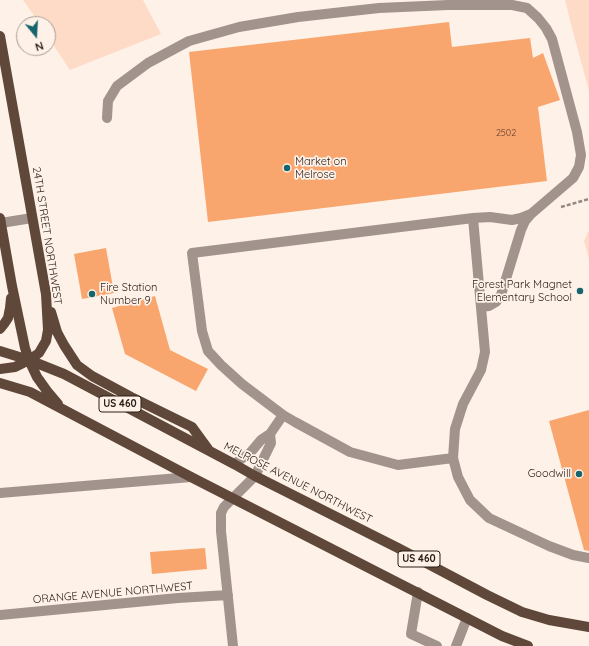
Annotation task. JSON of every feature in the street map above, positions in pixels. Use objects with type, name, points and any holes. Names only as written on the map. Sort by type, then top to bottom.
[{"type":"main road","name":"24TH STREET NORTHWEST","points":[[0,36],[46,294],[48,330],[46,341],[39,353],[30,360]]},
{"type":"main road","points":[[0,220],[22,336],[30,360],[37,377],[55,402],[69,412]]},
{"type":"main road","points":[[0,328],[4,324],[9,313],[12,286]]},
{"type":"main road","points":[[46,294],[57,332],[77,365],[92,376],[192,427],[209,451]]},
{"type":"main road","name":"MELROSE AVENUE NORTHWEST","points":[[0,351],[30,360],[64,374],[255,476],[398,548],[487,596],[522,612],[549,620],[589,627]]},
{"type":"main road","points":[[0,369],[15,367],[30,360]]},
{"type":"main road","name":"US 460","points":[[0,383],[30,392],[191,477],[502,636],[528,646]]},
{"type":"street","points":[[107,118],[108,101],[117,86],[148,63],[189,42],[239,27],[298,17],[380,8],[512,4],[526,8],[538,18],[552,39],[577,132],[581,155],[579,167],[573,178],[531,214],[525,221],[501,296],[496,302],[489,306],[481,307]]},
{"type":"street","points":[[453,458],[398,465],[350,452],[294,422],[242,384],[208,351],[202,331],[192,253],[473,218],[490,217],[512,220],[531,214]]},
{"type":"street","points":[[0,220],[32,218]]},
{"type":"street","points":[[473,218],[485,352],[482,370],[463,404],[455,429],[453,458],[458,477],[470,500],[489,518],[549,546],[573,555],[589,558]]},
{"type":"street","points":[[234,464],[250,453],[261,440],[270,434],[283,415]]},
{"type":"street","points":[[233,646],[221,531],[221,513],[224,507],[255,476],[271,443],[270,434]]},
{"type":"street","points":[[0,492],[191,477]]},
{"type":"street","points":[[418,592],[411,634],[437,646]]},
{"type":"street","name":"ORANGE AVENUE NORTHWEST","points":[[0,615],[178,598],[228,595]]},
{"type":"street","points":[[456,646],[467,618]]},
{"type":"path","points":[[557,208],[589,199]]},
{"type":"shaded area","points":[[23,0],[143,0],[161,34],[70,70],[56,49],[56,16],[34,16]]},
{"type":"shaded area","points":[[565,0],[589,0],[589,91],[572,28]]},
{"type":"shaded area","points":[[589,231],[589,259],[584,241]]},
{"type":"building","points":[[449,22],[452,47],[530,38],[533,58],[543,53],[560,100],[538,107],[547,181],[208,222],[189,52]]},
{"type":"building","points":[[106,248],[114,293],[82,299],[74,254]]},
{"type":"building","points":[[155,296],[170,350],[208,369],[196,391],[125,354],[112,308]]},
{"type":"building","points":[[589,410],[589,551],[584,550],[549,421]]},
{"type":"building","points":[[205,548],[207,569],[152,574],[150,552]]},
{"type":"place","name":"Market on Melrose","points":[[287,168]]},
{"type":"place","name":"Forest Park Magnet Elementary School","points":[[580,291]]},
{"type":"place","name":"Fire Station Number 9","points":[[92,294]]},
{"type":"place","name":"Goodwill","points":[[579,474]]}]
